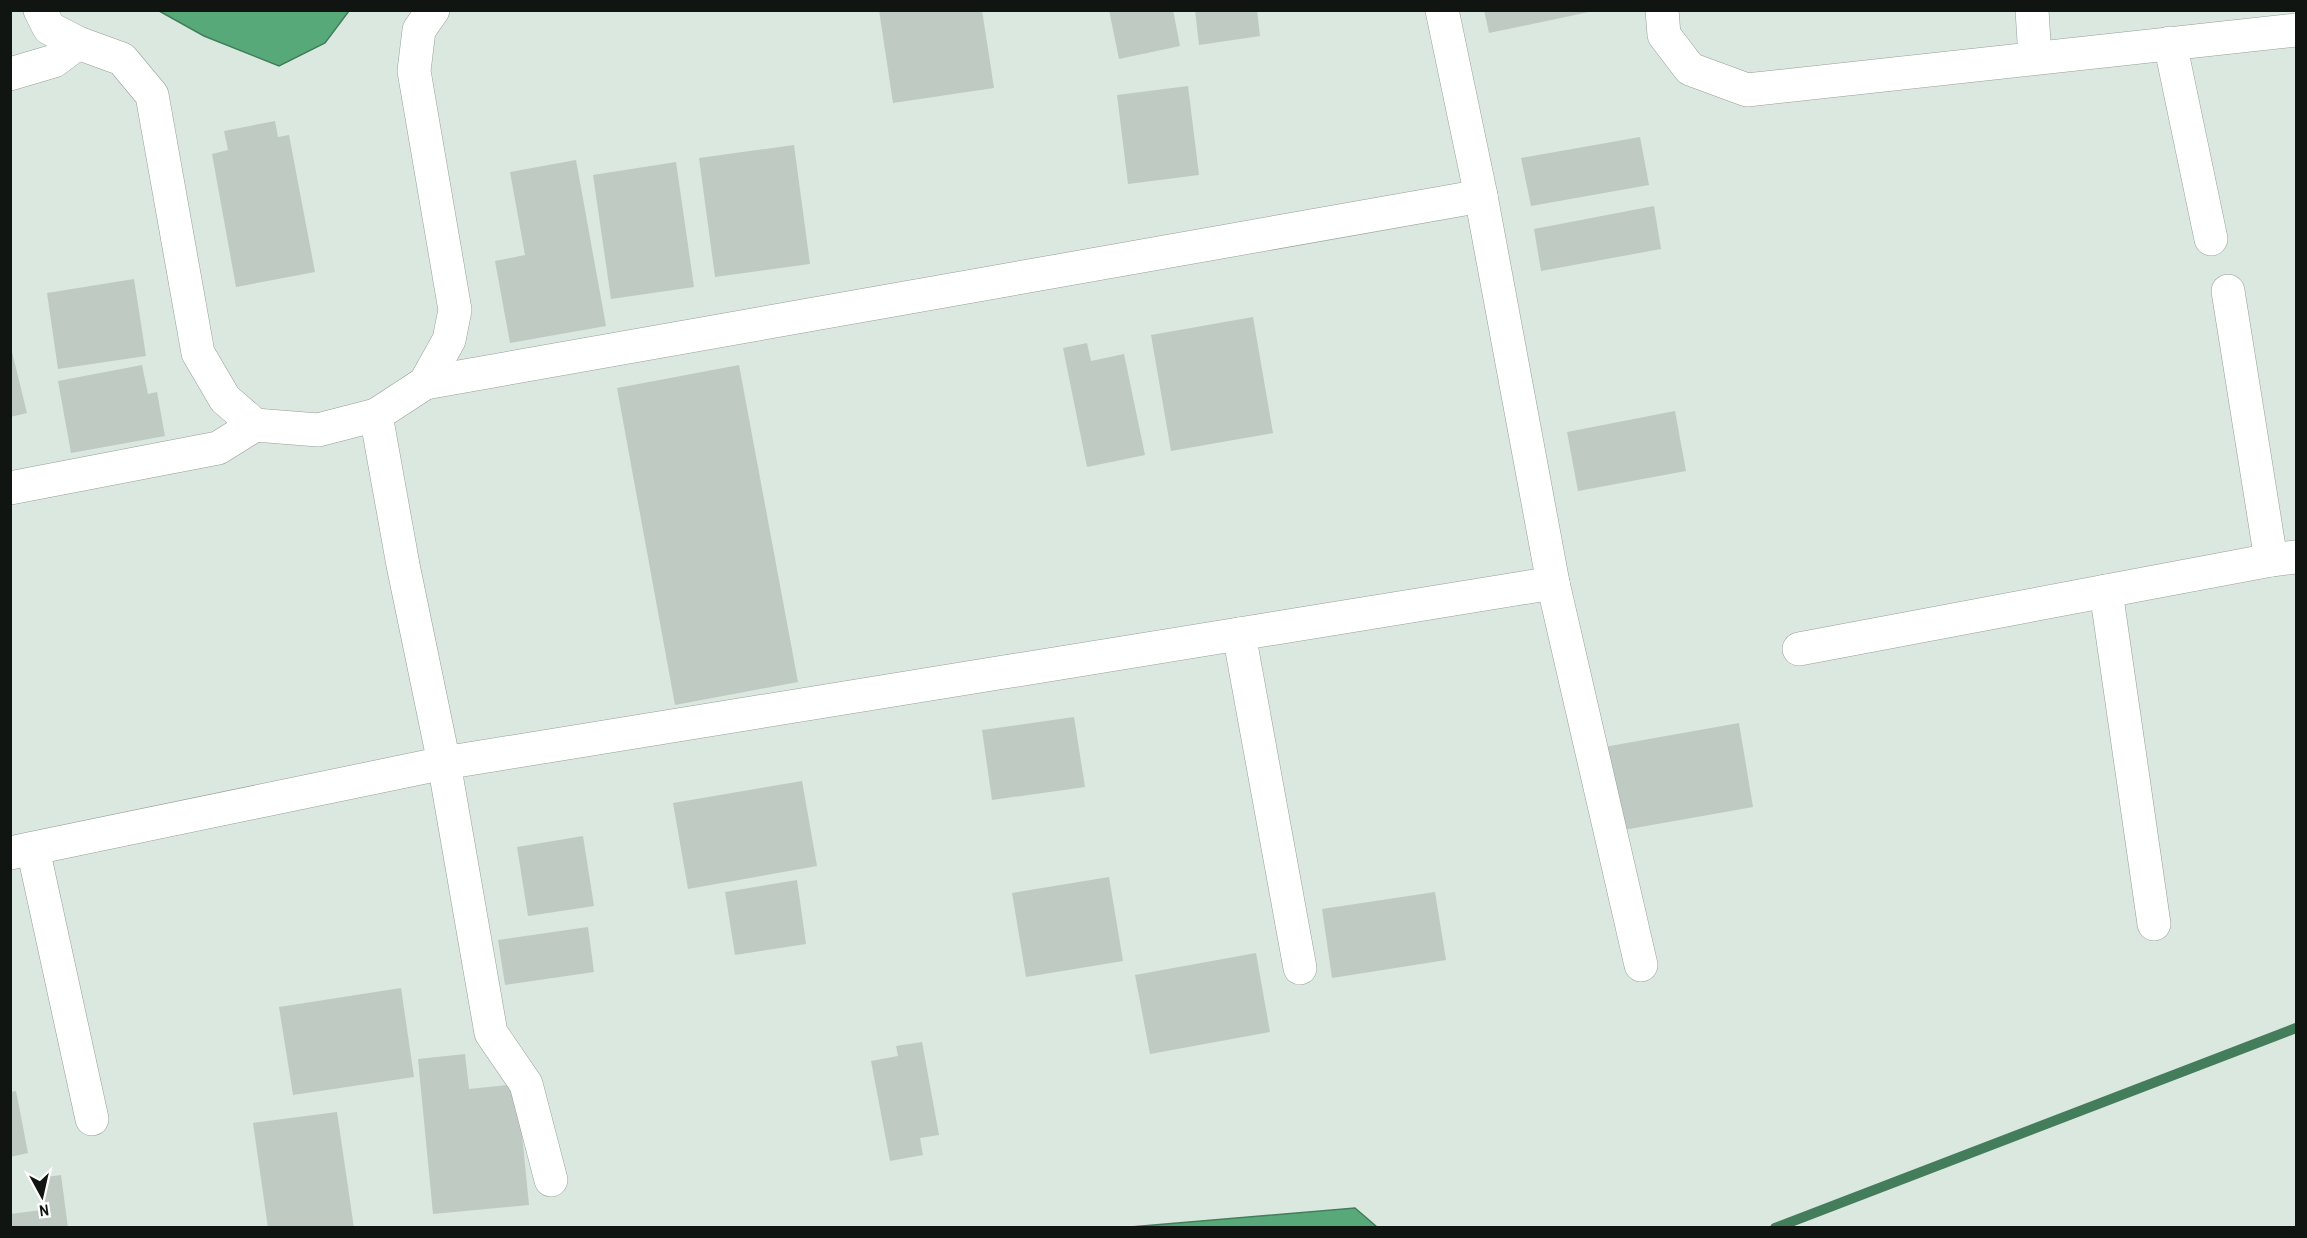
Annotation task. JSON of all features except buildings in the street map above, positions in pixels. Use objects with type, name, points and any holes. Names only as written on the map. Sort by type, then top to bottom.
[{"type":"street","points":[[40,10],[49,28],[78,43],[122,59],[152,95],[198,353],[225,399],[255,425],[318,430],[376,414],[425,382],[1481,196]]},
{"type":"street","points":[[425,382],[449,340],[455,310],[414,71],[419,30],[433,10]]},
{"type":"street","points":[[1442,10],[1481,196],[1552,583],[1641,965]]},
{"type":"street","points":[[1662,10],[1664,35],[1690,69],[1747,90],[2170,43],[2282,24]]},
{"type":"street","points":[[2032,10],[2035,58]]},
{"type":"street","points":[[10,74],[54,61],[78,43]]},
{"type":"street","points":[[2170,43],[2211,239]]},
{"type":"street","points":[[1799,649],[2284,559],[2228,291]]},
{"type":"street","points":[[376,414],[403,565],[444,763],[491,1033],[526,1084],[551,1180]]},
{"type":"street","points":[[10,488],[218,448],[255,425]]},
{"type":"street","points":[[92,1119],[22,851],[444,763],[1552,583]]},
{"type":"street","points":[[2106,591],[2154,924]]},
{"type":"street","points":[[1239,634],[1300,968]]},
{"type":"shaded area","points":[[349,10],[325,43],[279,66],[204,36],[159,11]]},
{"type":"shaded area","points":[[1355,1208],[1377,1227],[1130,1227]]},
{"type":"waterway","points":[[1775,1228],[2296,1028]]}]
